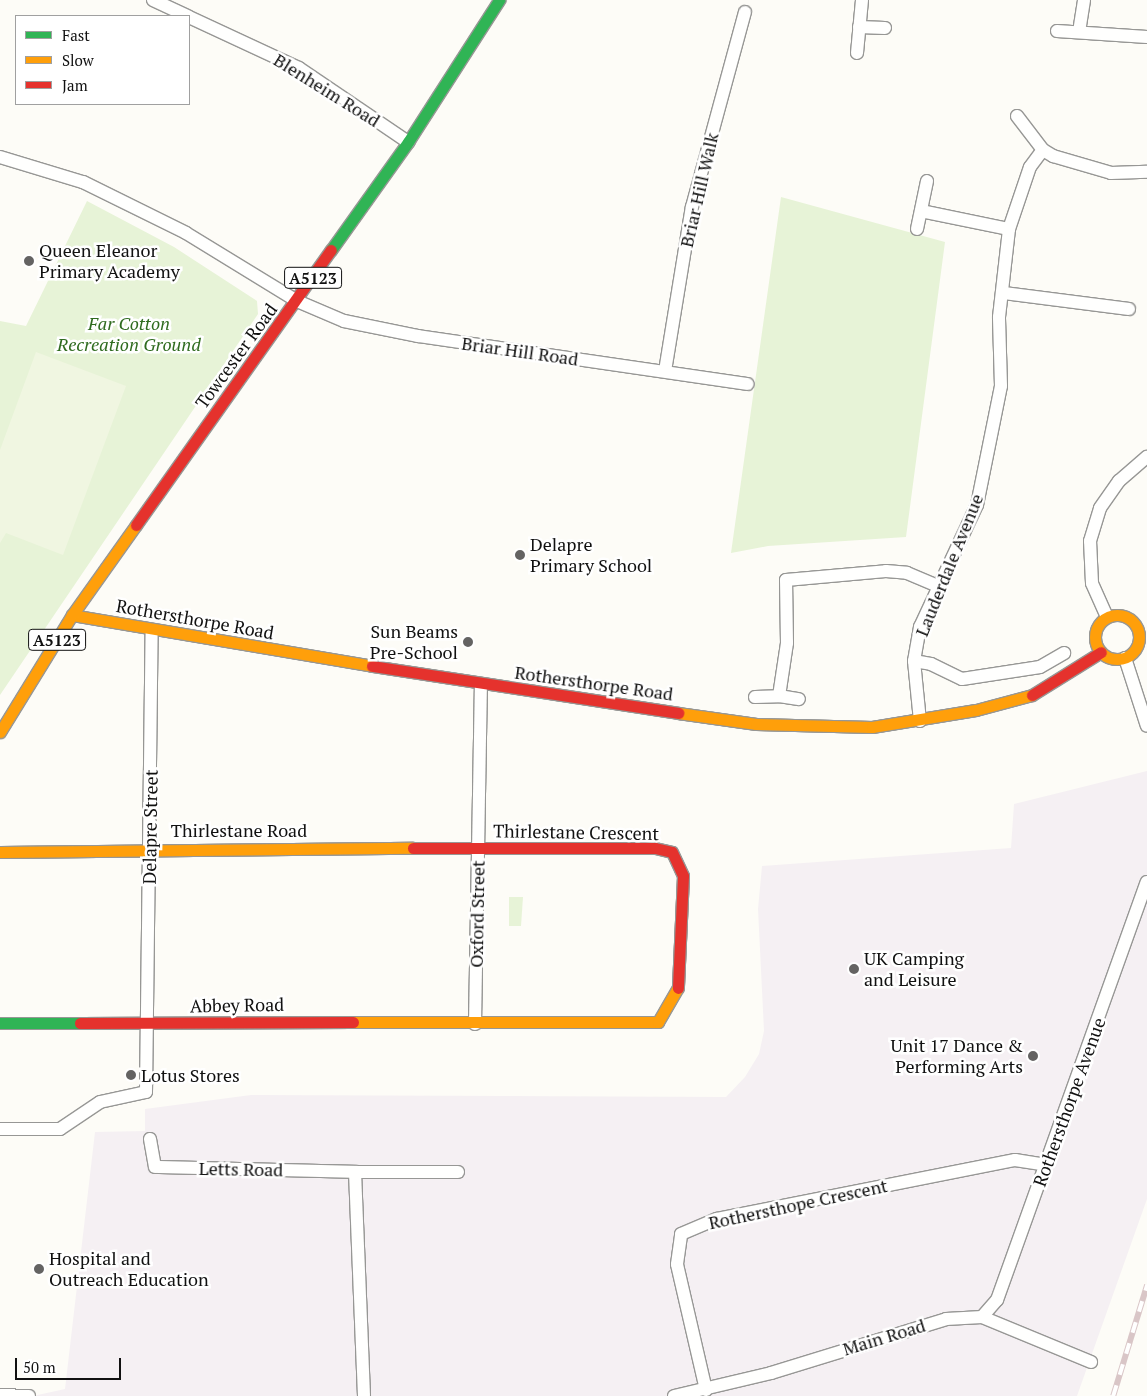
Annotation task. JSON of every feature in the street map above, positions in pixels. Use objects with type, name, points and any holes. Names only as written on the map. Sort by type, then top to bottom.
[{"type":"street","name":"Blenheim Road","points":[[153,0],[186,15]]},
{"type":"street","name":"Towcester Road","points":[[0,732],[72,615],[297,301],[408,142],[499,0]]},
{"type":"street","points":[[857,53],[862,0]]},
{"type":"street","points":[[1079,32],[1084,0]]},
{"type":"street","name":"Briar Hill Walk","points":[[664,371],[692,207],[746,12]]},
{"type":"street","name":"Blenheim Road","points":[[190,17],[299,68],[408,142]]},
{"type":"street","points":[[859,27],[885,28]]},
{"type":"street","points":[[1057,31],[1147,37]]},
{"type":"street","points":[[1017,116],[1043,150],[1111,172],[1147,172]]},
{"type":"street","name":"Lauderdale Avenue","points":[[920,720],[914,662],[920,627],[976,505],[986,468],[1001,386],[999,317],[1004,293],[1009,229],[1030,167],[1043,150]]},
{"type":"street","name":"Briar Hill Road","points":[[0,157],[83,182],[186,232],[297,301],[379,330],[748,384]]},
{"type":"street","points":[[917,229],[928,182]]},
{"type":"street","points":[[921,211],[1009,229]]},
{"type":"street","points":[[1004,293],[1129,309]]},
{"type":"street","points":[[1107,617],[1092,583],[1090,540],[1100,508],[1119,481],[1147,457]]},
{"type":"street","points":[[779,696],[787,643],[786,580],[886,570],[907,573],[940,587]]},
{"type":"street","name":"Rothersthorpe Road","points":[[72,615],[152,631],[481,684],[756,724],[872,727],[920,720],[1038,693],[1101,652]]},
{"type":"street","points":[[1107,617],[1130,619],[1143,632],[1136,648],[1125,658],[1108,657],[1101,652],[1095,633],[1107,617]]},
{"type":"street","name":"Delapre Street","points":[[0,1129],[60,1129],[100,1102],[146,1092],[145,1023],[150,847],[152,631]]},
{"type":"street","points":[[914,662],[931,664],[962,679],[981,678],[1040,667],[1064,653]]},
{"type":"street","points":[[1125,658],[1147,726]]},
{"type":"street","name":"Oxford Street","points":[[475,1024],[481,684]]},
{"type":"street","points":[[755,697],[779,696],[799,698]]},
{"type":"street","name":"Thirlestane Road","points":[[0,852],[150,847],[478,848]]},
{"type":"street","name":"Thirlestane Crescent","points":[[475,1024],[658,1022],[673,1002],[679,986],[683,876],[672,852],[655,848],[478,848]]},
{"type":"street","name":"Rothersthorpe Avenue","points":[[982,1317],[998,1300],[1044,1166],[1147,882]]},
{"type":"street","name":"Abbey Road","points":[[0,1023],[475,1024]]},
{"type":"street","name":"Letts Road","points":[[150,1139],[155,1167],[355,1172],[458,1172]]},
{"type":"street","name":"Rothersthope Crescent","points":[[706,1390],[677,1264],[681,1234],[717,1219],[1015,1160],[1044,1166]]},
{"type":"street","points":[[355,1172],[364,1396]]},
{"type":"street","points":[[982,1317],[1091,1362]]},
{"type":"street","name":"Main Road","points":[[674,1396],[706,1390],[910,1327],[982,1317]]},
{"type":"street","points":[[0,1396],[28,1396]]},
{"type":"shaded area","points":[[1147,771],[1147,1199],[1077,1396],[33,1396],[65,1389],[95,1132],[145,1131],[145,1109],[251,1095],[726,1097],[745,1077],[759,1054],[764,1031],[758,909],[762,866],[1011,848],[1014,804]]},
{"type":"green space","points":[[781,197],[945,242],[906,537],[768,546],[731,553]]},
{"type":"green space","name":"Far Cotton Recreation Ground","points":[[87,201],[174,247],[257,301],[258,314],[0,695],[0,321],[26,326]]},
{"type":"green space","points":[[36,352],[126,386],[63,555],[6,533],[0,543],[0,450]]},
{"type":"green space","points":[[509,897],[523,897],[521,926],[509,926]]},
{"type":"railway","points":[[1113,1396],[1147,1285]]},
{"type":"traffic: fast","points":[[331,250],[408,142],[499,0]]},
{"type":"traffic: fast","points":[[0,1023],[80,1023]]},
{"type":"traffic: slow","points":[[0,732],[72,615],[136,525]]},
{"type":"traffic: slow","points":[[72,615],[372,666]]},
{"type":"traffic: slow","points":[[1117,615],[1129,619],[1135,625],[1139,637],[1135,649],[1129,655],[1117,659],[1105,655],[1099,649],[1095,637],[1099,625],[1105,619],[1117,615]]},
{"type":"traffic: slow","points":[[678,713],[756,724],[872,727],[976,710],[1032,695]]},
{"type":"traffic: slow","points":[[0,852],[413,848]]},
{"type":"traffic: slow","points":[[353,1022],[658,1022],[678,988]]},
{"type":"traffic: jam","points":[[136,525],[331,250]]},
{"type":"traffic: jam","points":[[1032,695],[1101,652]]},
{"type":"traffic: jam","points":[[372,666],[678,713]]},
{"type":"traffic: jam","points":[[413,848],[655,848],[672,852],[683,876],[678,988]]},
{"type":"traffic: jam","points":[[80,1023],[353,1022]]},
{"type":"place","name":"Queen Eleanor Primary Academy","points":[[29,261]]},
{"type":"place","name":"Delapre Primary School","points":[[520,555]]},
{"type":"place","name":"Sun Beams Pre-School","points":[[468,642]]},
{"type":"place","name":"UK Camping and Leisure","points":[[854,969]]},
{"type":"place","name":"Unit 17 Dance & Performing Arts","points":[[1033,1056]]},
{"type":"place","name":"Lotus Stores","points":[[131,1075]]},
{"type":"place","name":"Hospital and Outreach Education","points":[[39,1269]]}]
